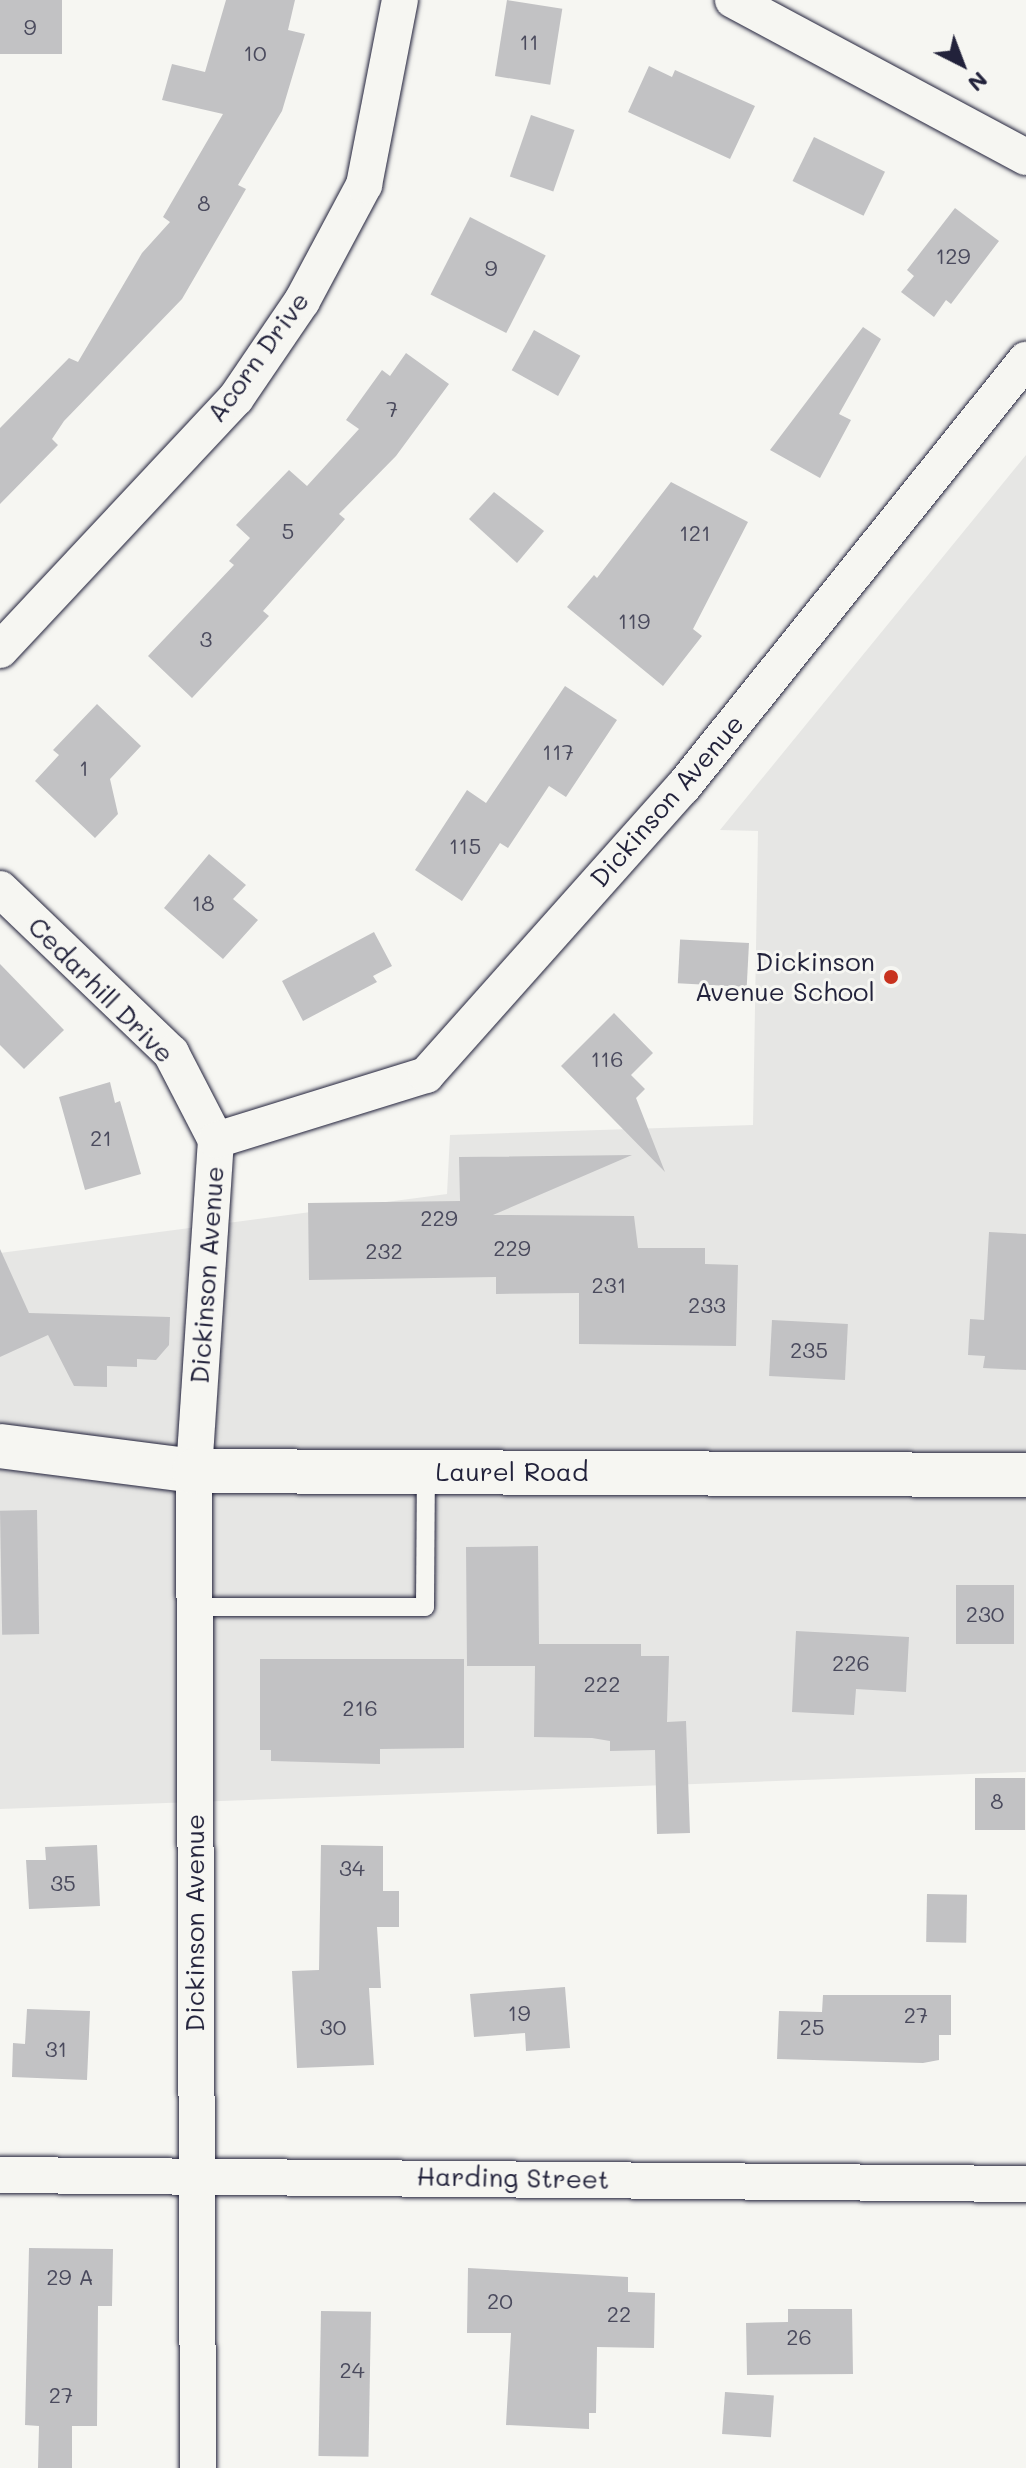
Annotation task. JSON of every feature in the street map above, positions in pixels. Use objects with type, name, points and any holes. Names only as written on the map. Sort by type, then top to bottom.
[{"type":"main road","name":"Laurel Road","points":[[0,1446],[194,1471],[1026,1475]]},
{"type":"street","name":"Acorn Drive","points":[[0,650],[236,398],[302,301],[364,185],[400,0]]},
{"type":"street","points":[[733,0],[1026,157]]},
{"type":"street","name":"Dickinson Avenue","points":[[198,2468],[194,1471],[216,1140],[426,1075],[683,787],[1026,360]]},
{"type":"street","name":"Cedarhill Drive","points":[[0,889],[171,1053],[216,1140]]},
{"type":"street","name":"Harding Street","points":[[0,2175],[1026,2184]]},
{"type":"lane","points":[[194,1607],[425,1607],[426,1472]]},
{"type":"shaded area","points":[[1026,455],[1026,1772],[0,1809],[0,1253],[447,1194],[450,1135],[753,1125],[758,831],[720,830]]},
{"type":"building","points":[[0,0],[62,0],[62,54],[0,54]]},
{"type":"building","points":[[226,0],[295,0],[288,30],[305,34],[282,111],[238,185],[246,189],[182,299],[64,421],[52,439],[58,445],[0,504],[0,428],[69,358],[78,362],[142,253],[170,222],[163,217],[223,114],[162,100],[172,64],[205,72]]},
{"type":"building","points":[[507,0],[562,9],[550,85],[495,76]]},
{"type":"building","points":[[649,66],[672,77],[675,70],[755,106],[730,159],[628,112]]},
{"type":"building","points":[[531,115],[574,130],[553,191],[510,176]]},
{"type":"building","points":[[814,137],[885,172],[864,216],[793,181]]},
{"type":"building","points":[[955,208],[999,241],[951,304],[946,300],[934,317],[901,292],[914,276],[907,270]]},
{"type":"building","points":[[470,217],[546,256],[506,333],[431,295]]},
{"type":"building","points":[[863,327],[881,339],[839,414],[851,420],[820,478],[770,450]]},
{"type":"building","points":[[534,330],[580,356],[558,396],[512,370]]},
{"type":"building","points":[[406,353],[449,384],[396,456],[339,514],[345,519],[263,611],[269,616],[192,698],[148,656],[234,565],[229,561],[250,538],[236,525],[289,470],[307,486],[359,429],[346,420],[382,370],[390,376]]},
{"type":"building","points":[[671,482],[748,522],[693,629],[702,636],[663,686],[567,607],[594,575],[597,578]]},
{"type":"building","points":[[494,492],[544,531],[517,563],[469,519]]},
{"type":"building","points":[[565,686],[617,720],[566,797],[549,786],[508,848],[500,843],[462,901],[415,870],[467,790],[486,803]]},
{"type":"building","points":[[97,704],[141,746],[110,779],[118,814],[95,838],[35,781],[59,755],[53,750]]},
{"type":"building","points":[[209,854],[246,885],[233,899],[258,920],[223,959],[164,908]]},
{"type":"building","points":[[374,932],[392,966],[373,976],[377,982],[303,1021],[282,981]]},
{"type":"building","points":[[680,939],[749,943],[747,987],[678,983]]},
{"type":"building","points":[[0,964],[64,1030],[24,1069],[0,1045]]},
{"type":"building","points":[[614,1013],[653,1053],[631,1075],[645,1089],[636,1098],[665,1172],[561,1066]]},
{"type":"building","points":[[110,1082],[115,1103],[120,1101],[141,1174],[85,1190],[59,1097]]},
{"type":"building","points":[[632,1155],[493,1215],[634,1216],[638,1248],[705,1248],[705,1264],[738,1265],[736,1346],[579,1344],[579,1293],[496,1294],[496,1277],[309,1280],[308,1203],[460,1201],[459,1157]]},
{"type":"building","points":[[989,1232],[1026,1234],[1026,1370],[983,1368],[985,1356],[968,1355],[970,1319],[984,1320]]},
{"type":"building","points":[[0,1249],[29,1313],[170,1317],[169,1345],[156,1360],[137,1359],[137,1367],[107,1366],[107,1387],[74,1386],[48,1335],[0,1357]]},
{"type":"building","points":[[772,1320],[848,1324],[845,1380],[769,1376]]},
{"type":"building","points":[[37,1510],[39,1634],[2,1635],[0,1511]]},
{"type":"building","points":[[538,1546],[539,1644],[641,1644],[641,1656],[669,1656],[667,1722],[686,1721],[690,1833],[657,1834],[655,1750],[610,1751],[610,1741],[534,1737],[535,1666],[467,1666],[466,1547]]},
{"type":"building","points":[[956,1585],[1014,1585],[1014,1644],[956,1644]]},
{"type":"building","points":[[796,1631],[909,1637],[906,1692],[856,1689],[854,1715],[792,1712]]},
{"type":"building","points":[[260,1659],[464,1659],[464,1748],[380,1749],[380,1764],[271,1761],[271,1750],[260,1750]]},
{"type":"building","points":[[975,1778],[1025,1778],[1025,1830],[975,1830]]},
{"type":"building","points":[[97,1845],[100,1906],[29,1909],[26,1860],[46,1860],[45,1847]]},
{"type":"building","points":[[321,1845],[383,1846],[383,1891],[399,1891],[399,1927],[377,1927],[381,1988],[369,1988],[374,2065],[297,2068],[292,1971],[319,1970]]},
{"type":"building","points":[[927,1894],[967,1895],[966,1943],[926,1942]]},
{"type":"building","points":[[565,1987],[570,2048],[526,2051],[525,2033],[474,2037],[470,1994]]},
{"type":"building","points":[[823,1995],[951,1995],[951,2035],[939,2035],[939,2060],[923,2063],[777,2059],[779,2011],[822,2012]]},
{"type":"building","points":[[27,2009],[90,2011],[87,2080],[12,2077],[13,2043],[25,2044]]},
{"type":"building","points":[[29,2248],[113,2249],[112,2306],[98,2306],[97,2426],[72,2426],[72,2468],[38,2468],[39,2426],[25,2425]]},
{"type":"building","points":[[468,2268],[628,2277],[628,2292],[655,2293],[654,2348],[597,2347],[596,2413],[589,2413],[589,2429],[506,2425],[511,2333],[467,2333]]},
{"type":"building","points":[[788,2309],[852,2309],[853,2374],[747,2375],[746,2323],[788,2322]]},
{"type":"building","points":[[321,2311],[371,2312],[368,2457],[318,2456]]},
{"type":"building","points":[[725,2392],[774,2395],[771,2437],[722,2434]]},
{"type":"place","name":"Dickinson Avenue School","points":[[891,977]]}]
